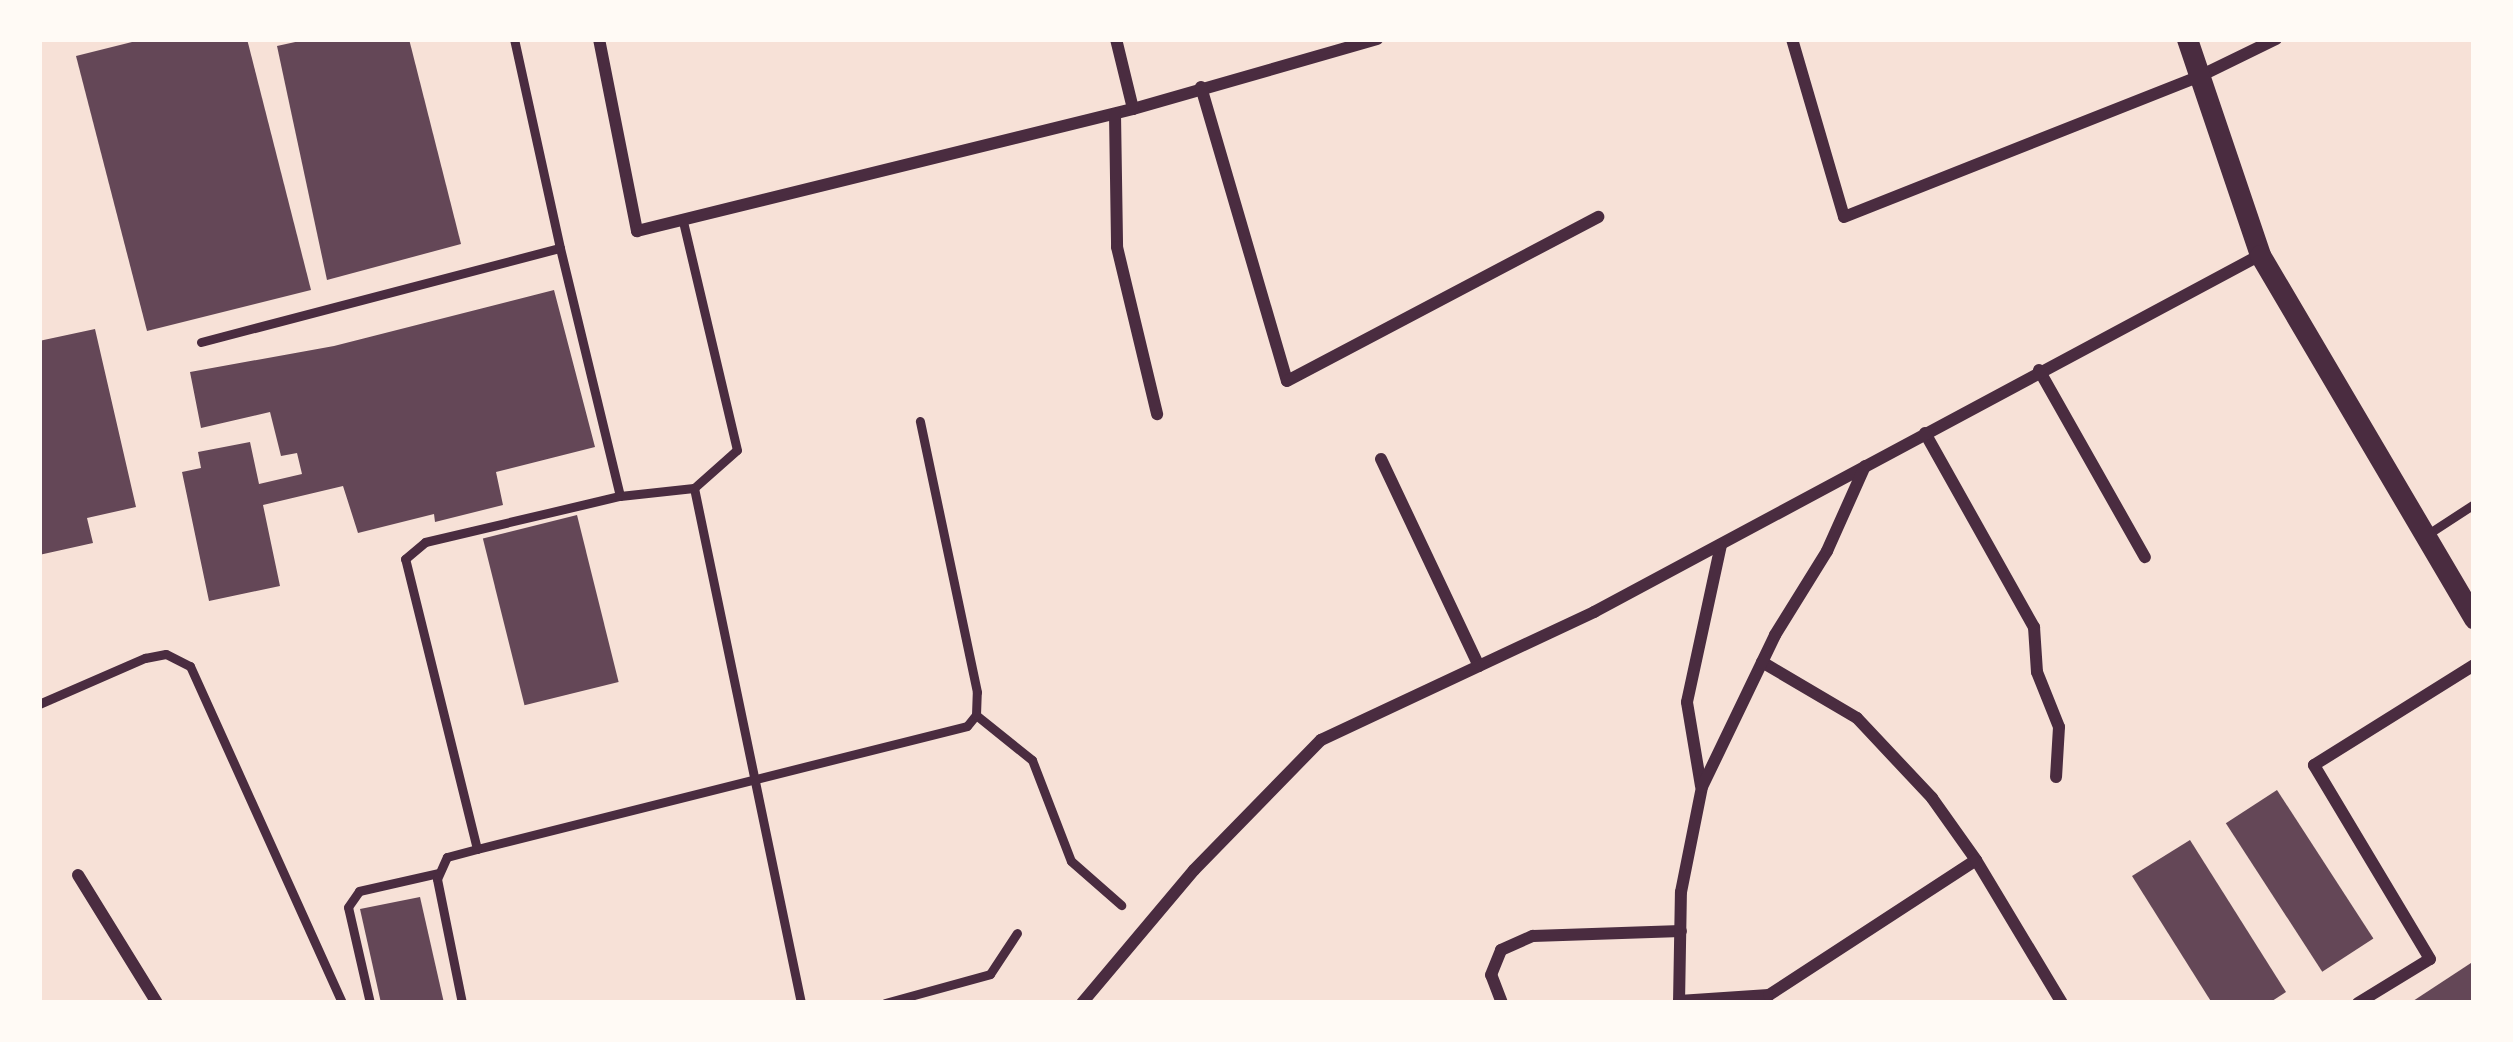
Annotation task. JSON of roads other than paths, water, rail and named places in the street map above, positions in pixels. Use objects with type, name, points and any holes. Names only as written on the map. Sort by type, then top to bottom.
[{"type":"street","points":[[599,39],[637,231],[1115,114],[1377,39]]},
{"type":"street","points":[[1116,39],[1133,109]]},
{"type":"street","points":[[1792,39],[1844,218],[2198,76],[2276,39]]},
{"type":"street","points":[[2187,39],[2260,255],[2474,619]]},
{"type":"street","points":[[1201,87],[1287,381],[1598,218]]},
{"type":"street","points":[[1115,114],[1117,247],[1157,415]]},
{"type":"street","points":[[1082,1003],[1194,870],[1321,740],[1721,545],[2260,255]]},
{"type":"street","points":[[2039,370],[2145,557]]},
{"type":"street","points":[[1925,433],[2034,627],[2037,672],[2059,727],[2056,776]]},
{"type":"street","points":[[1381,459],[1479,666]]},
{"type":"street","points":[[1865,466],[1827,551],[1762,662],[1702,787],[1681,892],[1679,1002],[1769,995],[1976,860]]},
{"type":"street","points":[[1702,787],[1687,702],[1721,545]]},
{"type":"street","points":[[1762,662],[1857,718],[1932,798],[1976,860],[2062,1003]]},
{"type":"street","points":[[2358,1003],[2430,959],[2314,764],[2474,664]]},
{"type":"street","points":[[78,875],[157,1003]]},
{"type":"street","points":[[1502,1003],[1491,974],[1501,950],[1533,936],[1681,931]]},
{"type":"lane","points":[[514,39],[620,496]]},
{"type":"lane","points":[[477,849],[405,559],[424,542],[620,496],[694,488],[737,449],[683,221]]},
{"type":"lane","points":[[201,342],[560,248]]},
{"type":"lane","points":[[920,421],[973,666],[976,715],[1032,760],[1071,861],[1121,905]]},
{"type":"lane","points":[[694,488],[801,1003]]},
{"type":"lane","points":[[2425,536],[2474,504]]},
{"type":"lane","points":[[39,704],[145,658],[166,654],[190,666],[342,1003]]},
{"type":"lane","points":[[462,1003],[440,909],[439,873],[448,857],[950,732],[976,715]]},
{"type":"lane","points":[[370,1003],[348,907],[359,891],[439,873]]},
{"type":"lane","points":[[885,1003],[990,974],[1017,933]]}]
